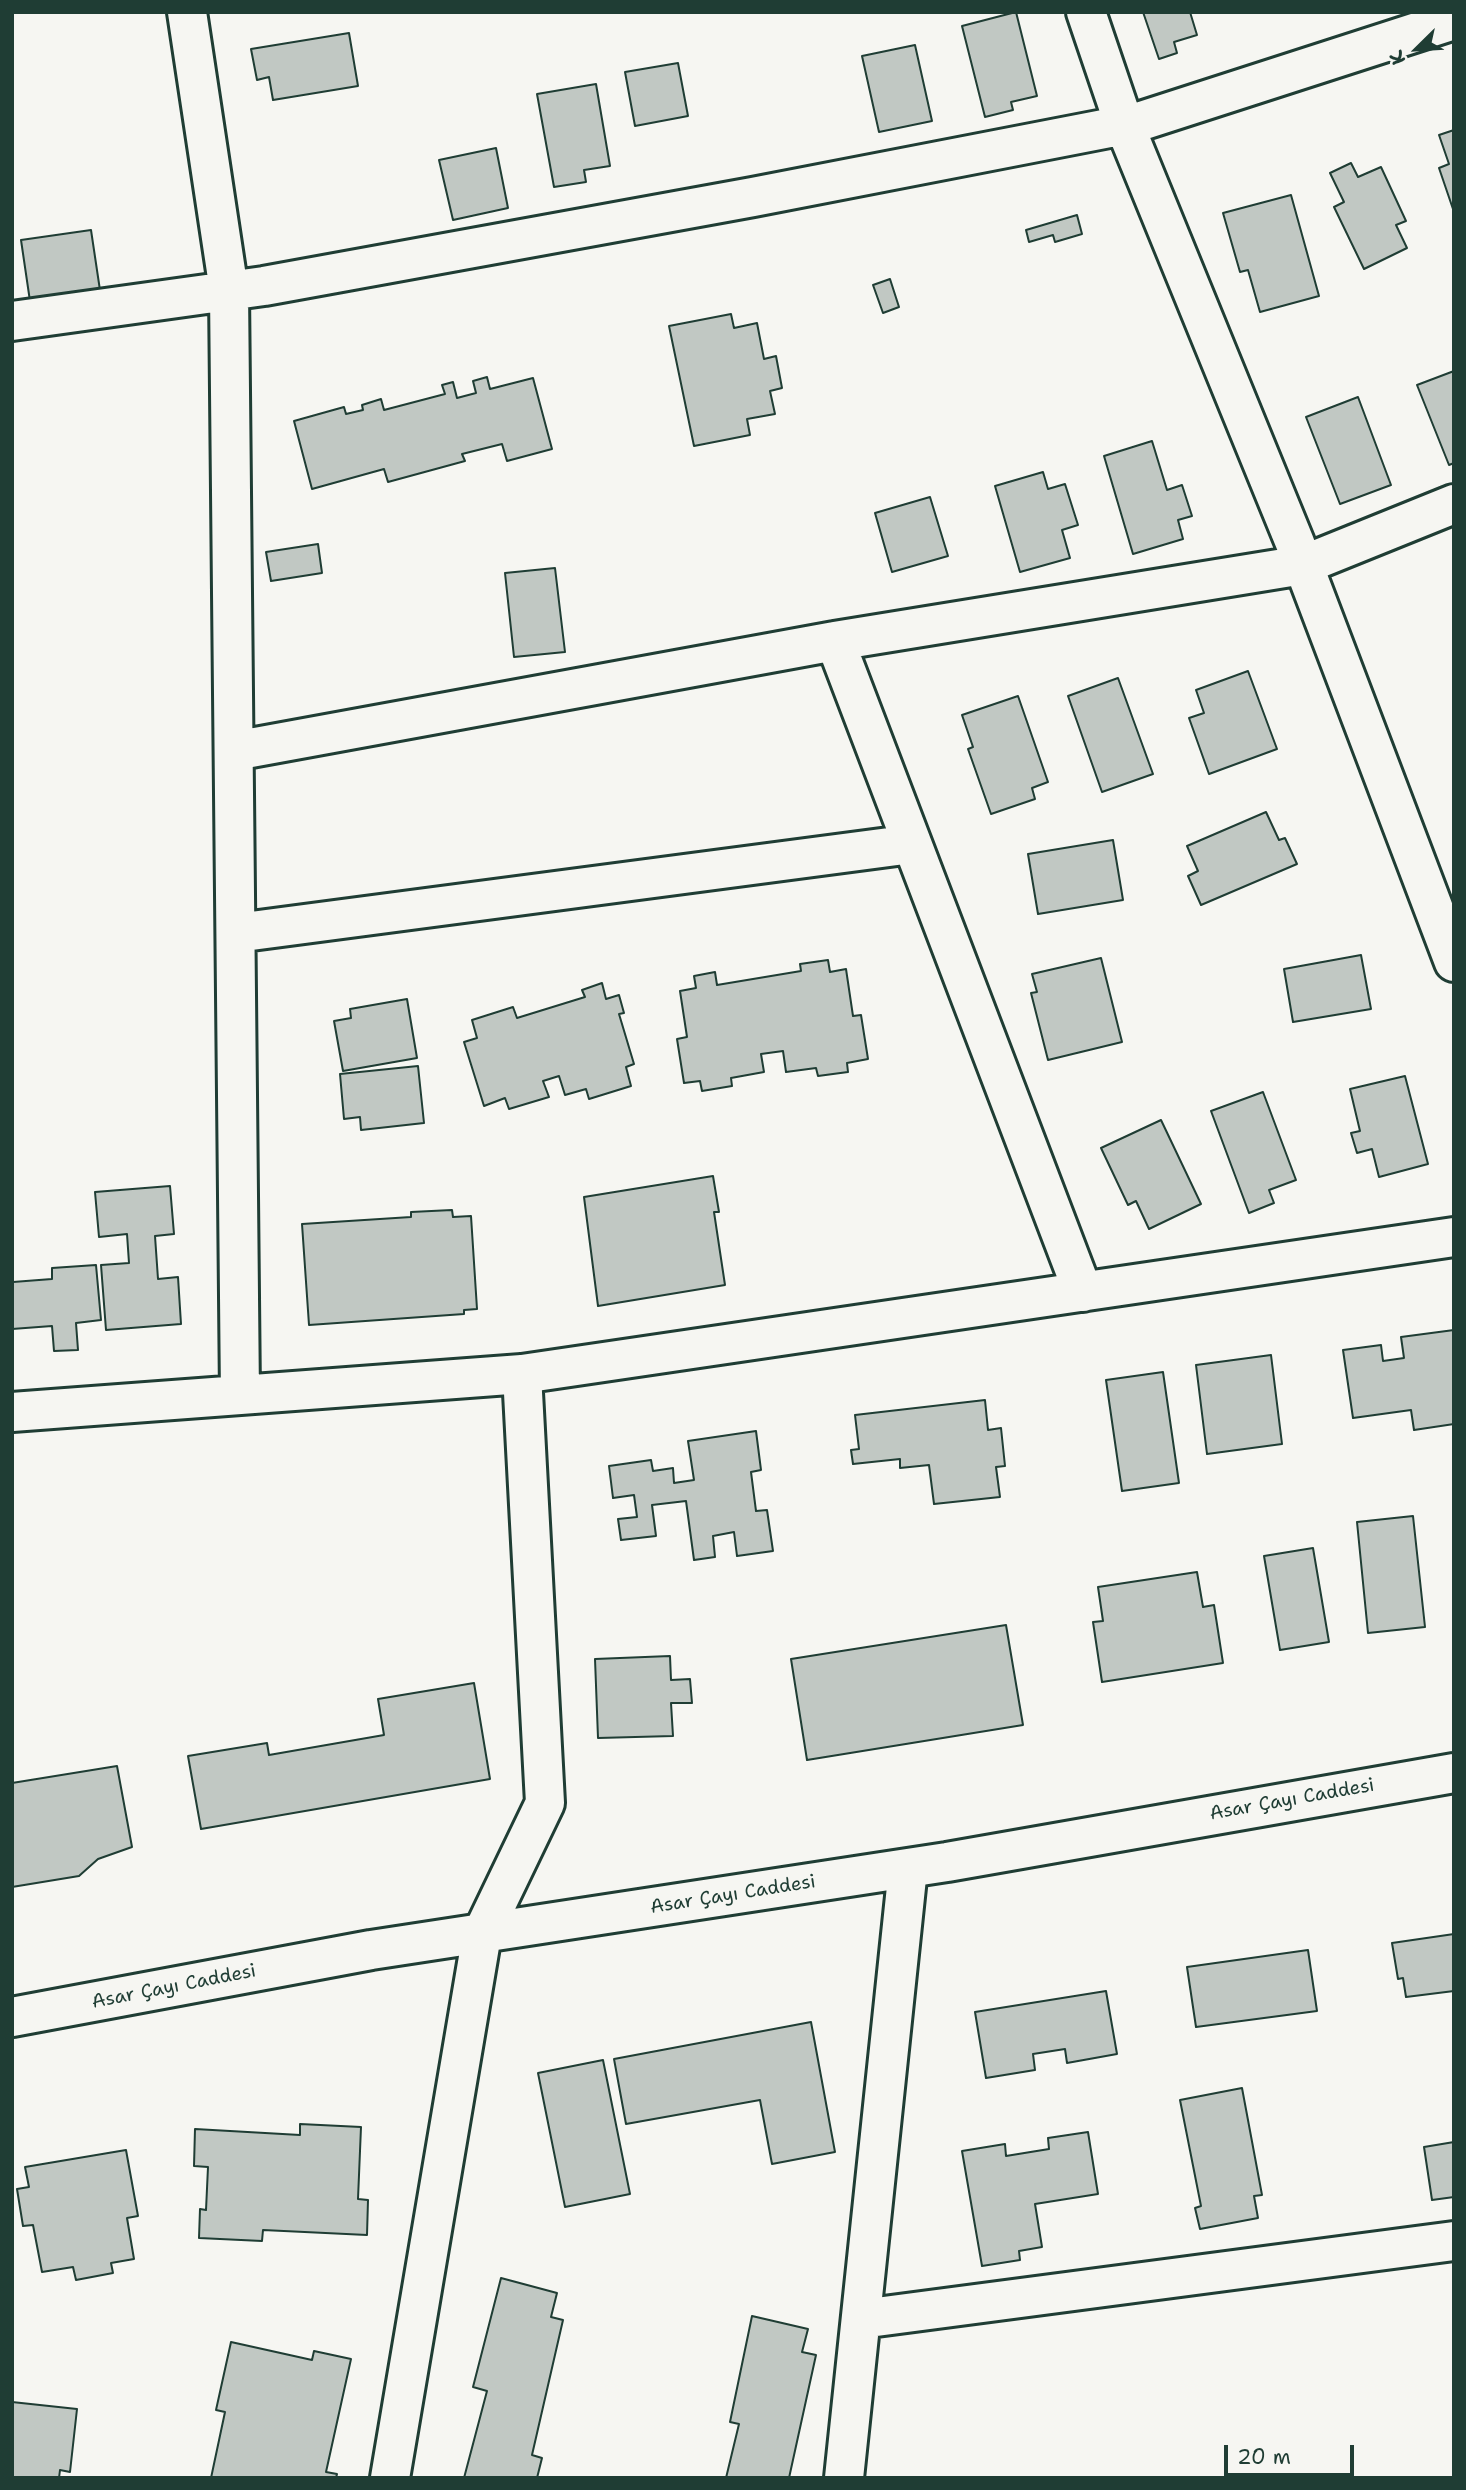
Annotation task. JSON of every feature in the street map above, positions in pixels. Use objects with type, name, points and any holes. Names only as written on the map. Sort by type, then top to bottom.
[{"type":"street","points":[[187,12],[229,290],[240,1395]]},
{"type":"street","points":[[1086,12],[1125,124],[1303,565],[1454,962]]},
{"type":"street","points":[[12,321],[229,290],[740,199],[1125,124],[1454,20]]},
{"type":"street","points":[[234,751],[835,641],[1303,565],[1454,504]]},
{"type":"street","points":[[835,641],[1083,1292]]},
{"type":"street","points":[[236,933],[912,844]]},
{"type":"street","points":[[12,1412],[522,1374],[1454,1237]]},
{"type":"street","points":[[390,2478],[482,1934],[545,1803],[522,1374]]},
{"type":"street","name":"Asar Çayı Caddesi","points":[[12,2017],[371,1950],[908,1868],[1454,1773]]},
{"type":"street","points":[[844,2478],[908,1868]]},
{"type":"street","points":[[861,2319],[1454,2241]]},
{"type":"building","points":[[1016,12],[1037,96],[1011,102],[1013,110],[985,117],[962,26]]},
{"type":"building","points":[[1143,12],[1190,12],[1197,35],[1174,42],[1177,53],[1159,59]]},
{"type":"building","points":[[349,33],[358,86],[273,100],[269,77],[257,80],[251,49]]},
{"type":"building","points":[[915,45],[932,121],[879,132],[862,56]]},
{"type":"building","points":[[678,63],[688,116],[635,126],[625,72]]},
{"type":"building","points":[[596,84],[610,166],[584,170],[586,182],[554,187],[537,94]]},
{"type":"building","points":[[1454,130],[1454,212],[1439,168],[1449,164],[1439,135]]},
{"type":"building","points":[[496,148],[508,208],[453,220],[439,160]]},
{"type":"building","points":[[1351,163],[1358,177],[1381,167],[1406,221],[1396,225],[1407,248],[1364,269],[1334,207],[1344,202],[1330,173]]},
{"type":"building","points":[[1291,195],[1319,296],[1260,312],[1248,270],[1240,272],[1223,213]]},
{"type":"building","points":[[1077,215],[1082,234],[1055,242],[1053,235],[1029,242],[1026,230]]},
{"type":"building","points":[[91,230],[101,297],[31,308],[21,240]]},
{"type":"building","points":[[890,279],[899,307],[883,313],[873,285]]},
{"type":"building","points":[[731,314],[734,328],[757,323],[764,359],[776,356],[782,388],[770,391],[775,414],[747,419],[750,435],[694,446],[669,326]]},
{"type":"building","points":[[1454,371],[1454,463],[1449,465],[1417,385]]},
{"type":"building","points":[[487,377],[490,389],[533,378],[552,449],[507,461],[502,444],[462,454],[465,461],[388,482],[384,469],[312,489],[294,421],[344,407],[346,414],[363,410],[362,405],[381,399],[384,410],[445,394],[442,385],[453,382],[457,398],[476,393],[473,381]]},
{"type":"building","points":[[1358,397],[1391,485],[1340,504],[1306,417]]},
{"type":"building","points":[[1152,441],[1167,490],[1182,485],[1192,516],[1178,520],[1183,539],[1133,554],[1104,456]]},
{"type":"building","points":[[1043,472],[1048,489],[1065,484],[1078,525],[1062,530],[1070,558],[1020,572],[995,486]]},
{"type":"building","points":[[930,497],[948,556],[892,572],[875,513]]},
{"type":"building","points":[[318,544],[322,573],[271,581],[266,552]]},
{"type":"building","points":[[555,568],[565,652],[514,657],[505,573]]},
{"type":"building","points":[[1248,671],[1277,749],[1209,774],[1189,718],[1204,713],[1196,690]]},
{"type":"building","points":[[1118,678],[1153,774],[1102,792],[1068,696]]},
{"type":"building","points":[[1018,696],[1048,782],[1032,788],[1035,799],[991,814],[968,749],[973,747],[962,715]]},
{"type":"building","points":[[1266,812],[1279,840],[1285,838],[1297,864],[1201,905],[1188,876],[1198,871],[1187,846]]},
{"type":"building","points":[[1113,840],[1123,900],[1038,914],[1028,854]]},
{"type":"building","points":[[1361,955],[1371,1009],[1293,1022],[1284,969]]},
{"type":"building","points":[[1101,958],[1122,1042],[1048,1060],[1031,993],[1037,992],[1032,974]]},
{"type":"building","points":[[828,960],[830,972],[846,969],[853,1016],[861,1015],[868,1059],[847,1063],[848,1072],[818,1076],[816,1068],[786,1072],[783,1051],[761,1054],[764,1072],[731,1078],[732,1086],[702,1091],[700,1081],[684,1083],[677,1039],[687,1037],[680,991],[696,988],[694,976],[715,972],[717,985],[801,971],[800,964]]},
{"type":"building","points":[[602,983],[606,999],[619,995],[624,1013],[619,1014],[634,1064],[626,1067],[631,1086],[589,1099],[586,1089],[565,1095],[559,1076],[543,1081],[549,1097],[509,1109],[505,1098],[484,1106],[464,1042],[477,1038],[472,1020],[513,1007],[517,1018],[585,997],[582,990]]},
{"type":"building","points":[[407,999],[417,1058],[343,1071],[334,1021],[351,1018],[350,1009]]},
{"type":"building","points":[[418,1066],[424,1123],[361,1130],[360,1117],[344,1119],[340,1074]]},
{"type":"building","points":[[1405,1076],[1428,1164],[1379,1177],[1372,1149],[1357,1153],[1351,1133],[1360,1131],[1350,1089]]},
{"type":"building","points":[[1263,1092],[1296,1180],[1269,1190],[1274,1203],[1249,1213],[1211,1111]]},
{"type":"building","points":[[1161,1120],[1201,1204],[1149,1229],[1136,1201],[1128,1205],[1101,1148]]},
{"type":"building","points":[[713,1176],[719,1212],[714,1212],[725,1285],[598,1306],[584,1197]]},
{"type":"building","points":[[170,1186],[174,1234],[155,1236],[158,1279],[178,1277],[181,1324],[106,1330],[101,1265],[129,1263],[127,1234],[99,1237],[95,1192]]},
{"type":"building","points":[[452,1210],[453,1217],[471,1216],[477,1309],[464,1310],[464,1314],[309,1325],[302,1224],[411,1217],[411,1212]]},
{"type":"building","points":[[96,1265],[101,1320],[76,1323],[78,1350],[54,1351],[52,1326],[12,1329],[12,1273],[13,1282],[52,1279],[52,1268]]},
{"type":"building","points":[[1454,1330],[1454,1424],[1414,1430],[1411,1410],[1353,1418],[1343,1350],[1381,1345],[1383,1361],[1404,1358],[1401,1337]]},
{"type":"building","points":[[1271,1355],[1282,1444],[1207,1454],[1196,1365]]},
{"type":"building","points":[[1163,1372],[1179,1483],[1122,1491],[1106,1380]]},
{"type":"building","points":[[985,1400],[988,1430],[1001,1428],[1005,1466],[996,1467],[1000,1497],[934,1504],[929,1465],[900,1468],[900,1459],[853,1464],[851,1450],[859,1449],[855,1415]]},
{"type":"building","points":[[756,1431],[761,1470],[751,1472],[756,1511],[767,1510],[773,1551],[737,1556],[734,1532],[713,1536],[715,1557],[694,1560],[686,1501],[652,1505],[656,1536],[621,1540],[618,1519],[637,1517],[634,1495],[613,1498],[609,1466],[651,1460],[653,1471],[673,1468],[674,1483],[694,1480],[688,1441]]},
{"type":"building","points":[[1413,1516],[1425,1627],[1368,1633],[1357,1522]]},
{"type":"building","points":[[1313,1548],[1329,1642],[1280,1650],[1264,1556]]},
{"type":"building","points":[[1197,1572],[1203,1607],[1214,1605],[1223,1663],[1102,1682],[1093,1622],[1103,1621],[1098,1587]]},
{"type":"building","points":[[1006,1625],[1023,1725],[807,1760],[791,1659]]},
{"type":"building","points":[[670,1656],[671,1680],[690,1679],[692,1703],[671,1703],[673,1736],[598,1738],[595,1659]]},
{"type":"building","points":[[474,1683],[490,1779],[201,1829],[188,1756],[267,1743],[269,1755],[384,1735],[378,1699]]},
{"type":"building","points":[[117,1766],[132,1847],[98,1859],[79,1876],[12,1887],[12,1783]]},
{"type":"building","points":[[1454,1934],[1454,1991],[1406,1997],[1403,1978],[1398,1979],[1392,1943]]},
{"type":"building","points":[[1308,1950],[1317,2011],[1196,2027],[1187,1967]]},
{"type":"building","points":[[1106,1991],[1117,2054],[1067,2063],[1065,2049],[1033,2054],[1035,2070],[986,2078],[975,2012]]},
{"type":"building","points":[[811,2022],[835,2152],[772,2164],[760,2100],[626,2124],[614,2059]]},
{"type":"building","points":[[603,2060],[630,2194],[565,2207],[538,2073]]},
{"type":"building","points":[[1242,2088],[1262,2195],[1254,2196],[1258,2218],[1200,2229],[1195,2208],[1201,2206],[1180,2100]]},
{"type":"building","points":[[300,2124],[361,2127],[358,2199],[368,2200],[367,2235],[263,2230],[262,2241],[199,2238],[200,2209],[206,2210],[208,2167],[194,2166],[195,2129],[300,2135]]},
{"type":"building","points":[[1088,2132],[1098,2194],[1035,2204],[1042,2247],[1019,2251],[1020,2260],[982,2266],[962,2151],[1005,2144],[1006,2156],[1049,2149],[1048,2138]]},
{"type":"building","points":[[1454,2142],[1454,2197],[1432,2200],[1424,2147]]},
{"type":"building","points":[[126,2150],[138,2216],[127,2218],[134,2259],[111,2263],[113,2273],[76,2280],[73,2267],[42,2272],[33,2225],[23,2226],[17,2189],[29,2187],[25,2167]]},
{"type":"building","points":[[501,2278],[557,2293],[551,2317],[563,2320],[532,2455],[542,2458],[537,2478],[464,2478],[487,2391],[473,2387]]},
{"type":"building","points":[[752,2316],[808,2329],[802,2352],[816,2355],[789,2478],[726,2478],[739,2424],[730,2422]]},
{"type":"building","points":[[231,2342],[312,2360],[314,2351],[351,2359],[326,2472],[337,2474],[336,2478],[211,2478],[225,2412],[216,2410]]},
{"type":"building","points":[[12,2402],[77,2409],[70,2472],[60,2470],[59,2478],[12,2478]]}]
